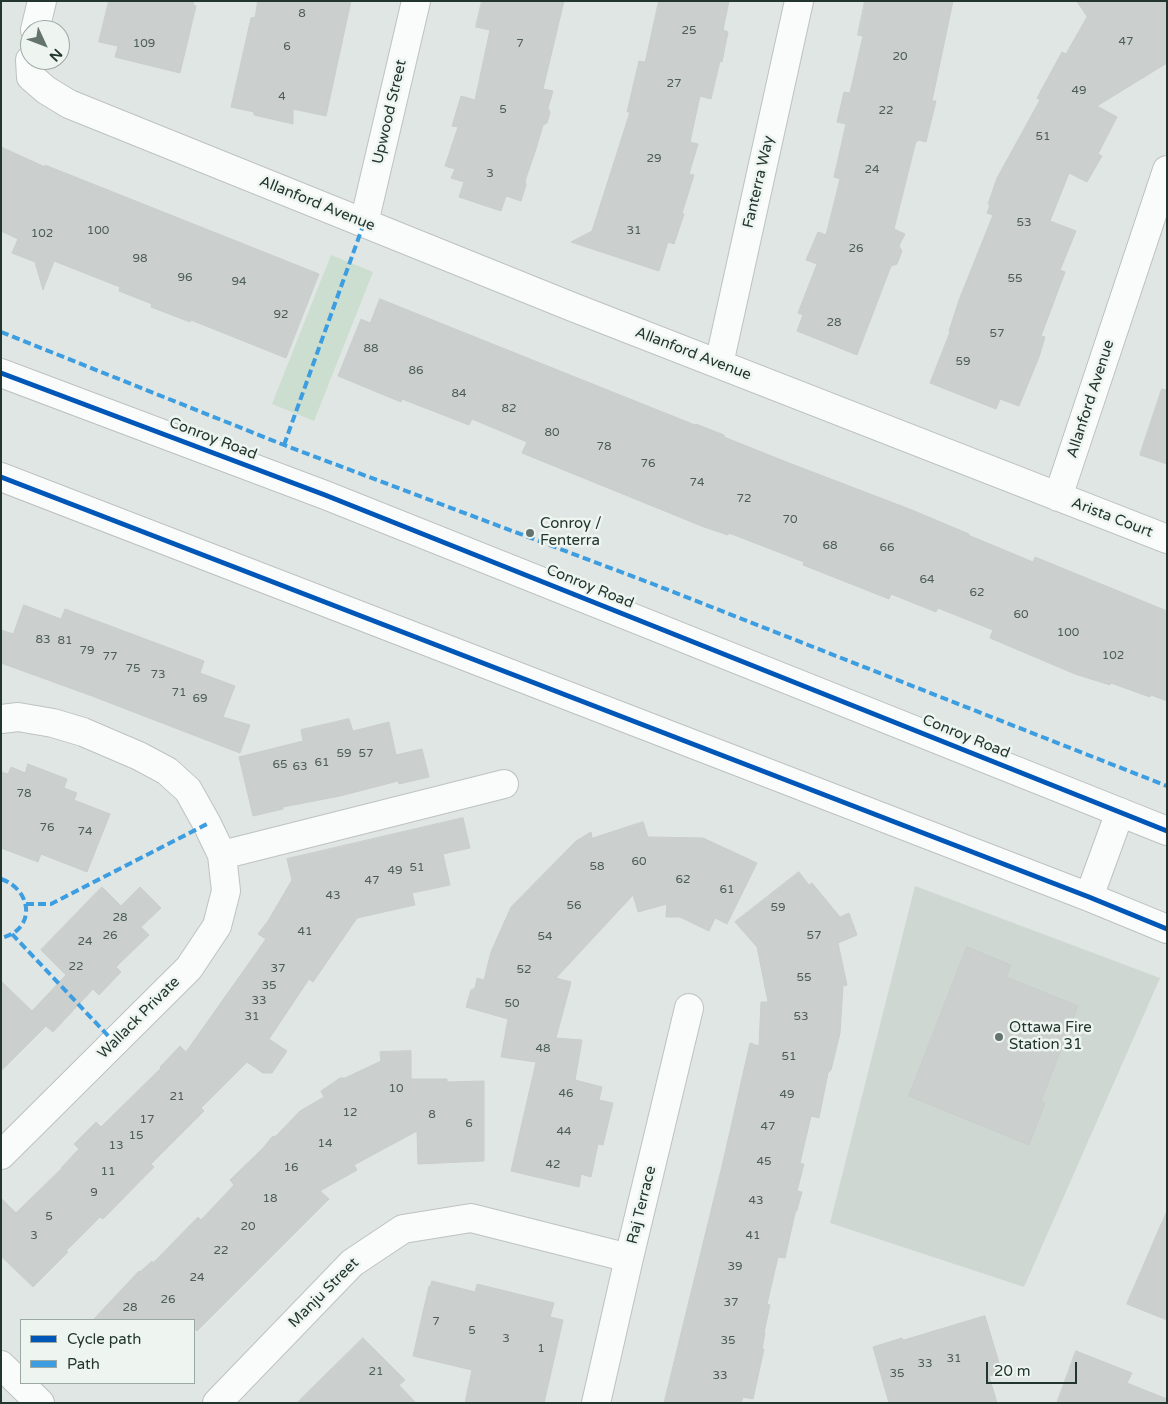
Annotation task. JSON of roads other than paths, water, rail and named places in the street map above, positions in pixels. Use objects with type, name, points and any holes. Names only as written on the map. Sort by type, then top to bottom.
[{"type":"street","points":[[37,20],[42,1]]},
{"type":"street","name":"Upwood Street","points":[[364,223],[416,1]]},
{"type":"street","name":"Fanterra Way","points":[[719,364],[799,1]]},
{"type":"street","name":"Allanford Avenue","points":[[30,70],[30,77],[46,90],[69,104],[566,304],[1058,497],[1167,170]]},
{"type":"street","name":"Conroy Road","points":[[1,373],[325,495],[1167,831]]},
{"type":"street","points":[[1,477],[1089,897],[1167,929]]},
{"type":"street","name":"Arista Court","points":[[1058,497],[1167,539]]},
{"type":"street","name":"Wallack Private","points":[[1,719],[18,717],[53,722],[83,732],[139,756],[167,771],[188,790],[207,824],[222,855],[226,891],[217,926],[189,968],[1,1155]]},
{"type":"street","points":[[222,855],[504,784]]},
{"type":"street","points":[[1089,897],[1120,812]]},
{"type":"street","name":"Raj Terrace","points":[[596,1403],[689,1008]]},
{"type":"street","name":"Manju Street","points":[[216,1403],[352,1263],[402,1229],[471,1218],[629,1258]]},
{"type":"street","points":[[1,1365],[20,1384]]},
{"type":"street","points":[[20,1384],[40,1403]]},
{"type":"place","name":"Conroy / Fenterra","points":[[530,533]]},
{"type":"place","name":"Ottawa Fire Station 31","points":[[999,1037]]}]
